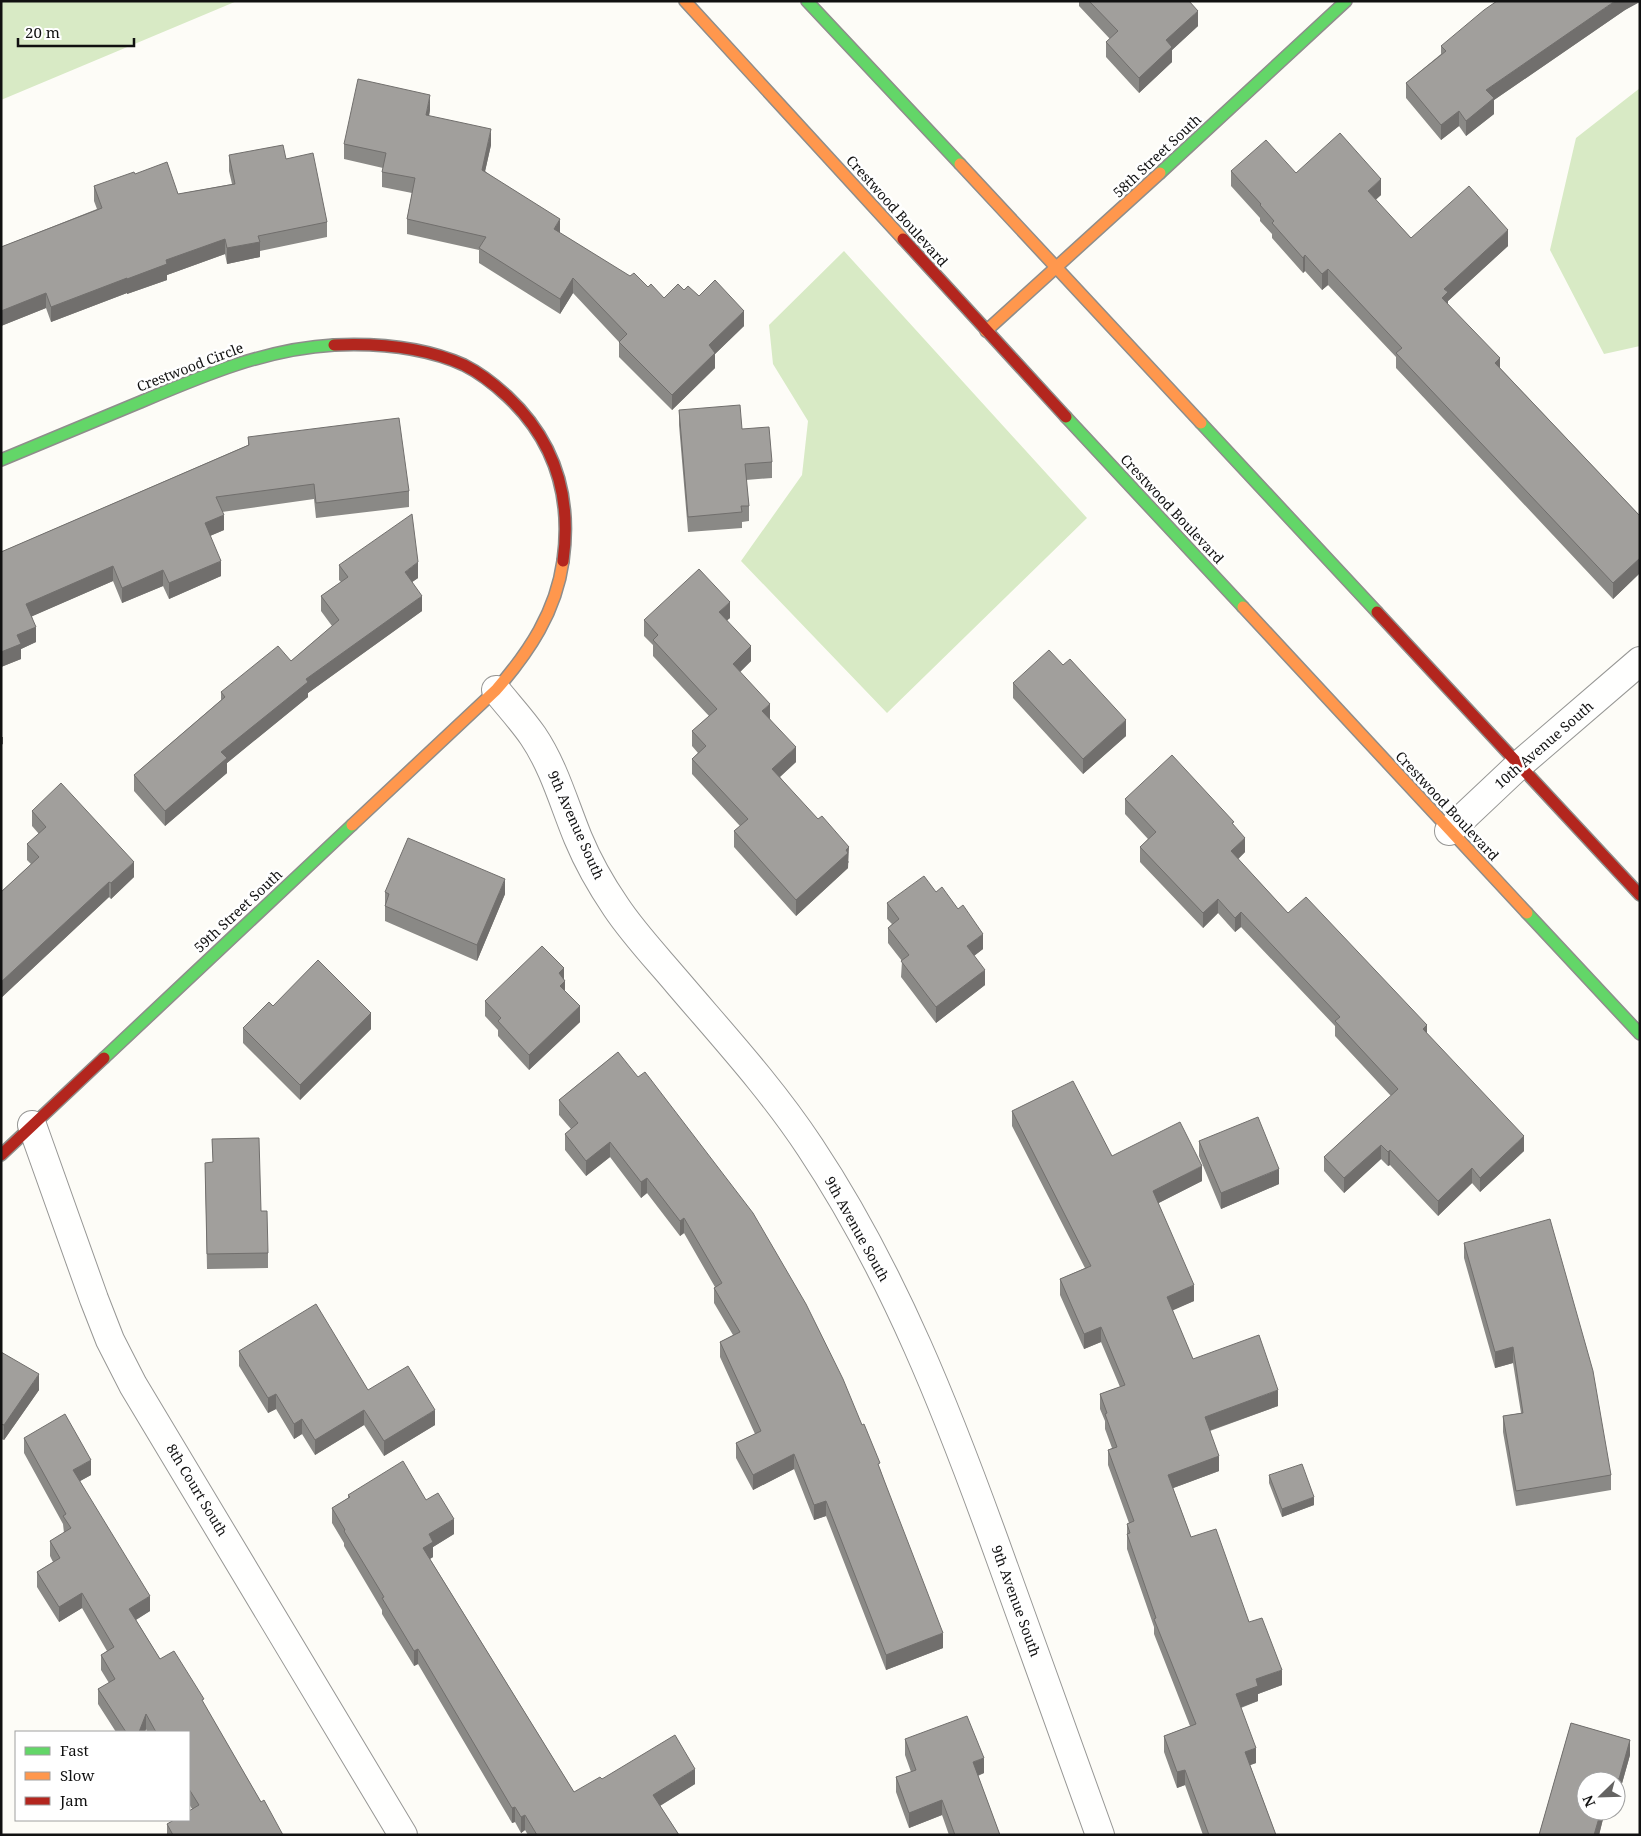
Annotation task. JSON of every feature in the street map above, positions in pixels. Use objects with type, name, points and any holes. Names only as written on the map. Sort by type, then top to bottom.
[{"type":"main road","name":"Crestwood Boulevard","points":[[684,1],[986,331],[1640,1034]]},
{"type":"main road","points":[[807,1],[1640,895]]},
{"type":"main road","name":"58th Street South","points":[[986,331],[1057,268],[1346,1]]},
{"type":"main road","name":"Crestwood Circle","points":[[1,460],[205,374],[242,361],[280,352],[318,347],[393,346],[429,352],[460,363],[489,380],[514,402],[535,427],[551,456],[561,488],[566,520],[565,553],[559,586],[548,617],[532,646],[496,690]]},
{"type":"main road","name":"59th Street South","points":[[1,1155],[496,690]]},
{"type":"street","name":"10th Avenue South","points":[[1449,830],[1519,765],[1640,662]]},
{"type":"street","name":"9th Avenue South","points":[[496,690],[534,737],[552,772],[592,868],[616,906],[643,942],[769,1090],[811,1148],[879,1266],[939,1394],[1100,1835]]},
{"type":"street","name":"8th Court South","points":[[32,1125],[81,1268],[110,1340],[130,1377],[403,1835]]},
{"type":"green space","points":[[1,1],[237,1],[1,100]]},
{"type":"green space","points":[[1640,88],[1640,346],[1604,354],[1550,250],[1576,138]]},
{"type":"green space","points":[[844,251],[1087,518],[887,713],[741,561],[802,475],[808,421],[773,364],[769,325]]},
{"type":"building","points":[[1089,1],[1189,1],[1198,11],[1166,40],[1172,47],[1139,78],[1106,42],[1118,31]]},
{"type":"building","points":[[1497,1],[1615,1],[1486,90],[1494,98],[1466,121],[1459,111],[1441,125],[1406,83],[1446,51],[1441,46]]},
{"type":"building","points":[[358,79],[430,95],[426,115],[491,129],[482,170],[560,219],[554,229],[630,276],[634,273],[648,287],[651,284],[664,298],[678,284],[684,290],[688,286],[699,296],[715,280],[744,311],[709,345],[715,353],[672,395],[619,342],[627,334],[573,278],[560,299],[479,248],[486,237],[407,219],[415,178],[382,172],[386,153],[344,144]]},
{"type":"building","points":[[1340,133],[1381,179],[1368,191],[1411,238],[1469,186],[1508,230],[1444,289],[1448,292],[1442,298],[1500,358],[1495,363],[1640,516],[1640,558],[1613,583],[1396,353],[1402,348],[1328,269],[1322,274],[1305,255],[1303,258],[1272,223],[1274,221],[1261,204],[1231,171],[1266,140],[1296,173]]},
{"type":"building","points":[[283,145],[286,159],[313,153],[327,222],[258,236],[260,242],[227,248],[225,239],[166,260],[167,264],[51,307],[46,293],[1,311],[1,247],[102,208],[94,186],[167,162],[178,194],[235,184],[229,155]]},
{"type":"building","points":[[740,405],[742,429],[769,427],[772,462],[745,464],[749,506],[741,506],[742,512],[688,517],[679,410]]},
{"type":"building","points":[[399,418],[409,491],[316,503],[314,484],[216,497],[224,515],[205,523],[221,561],[169,583],[163,570],[122,588],[113,566],[26,604],[36,627],[17,635],[21,644],[1,652],[1,552],[249,445],[248,437]]},
{"type":"building","points":[[412,514],[418,562],[405,572],[422,596],[306,679],[308,682],[221,752],[227,758],[165,811],[134,775],[225,697],[221,692],[278,646],[291,661],[339,620],[321,596],[348,577],[339,565]]},
{"type":"building","points":[[699,569],[730,602],[719,612],[751,646],[733,664],[770,704],[762,711],[796,747],[772,769],[818,819],[822,816],[849,847],[846,850],[848,853],[796,900],[734,831],[748,819],[692,759],[706,746],[692,731],[717,709],[653,640],[658,635],[644,620]]},
{"type":"building","points":[[1049,650],[1063,665],[1070,659],[1126,720],[1083,759],[1013,683]]},
{"type":"building","points":[[1172,755],[1234,822],[1232,823],[1245,838],[1231,851],[1288,913],[1306,897],[1427,1025],[1423,1029],[1524,1136],[1480,1178],[1472,1168],[1438,1201],[1390,1150],[1388,1152],[1381,1145],[1344,1178],[1324,1157],[1398,1089],[1335,1021],[1340,1017],[1241,912],[1235,918],[1218,899],[1203,913],[1140,847],[1156,832],[1125,799]]},
{"type":"building","points":[[61,783],[134,862],[111,883],[109,882],[1,982],[1,892],[39,857],[27,844],[46,827],[32,811]]},
{"type":"building","points":[[408,838],[505,879],[477,945],[385,906],[389,894],[385,892]]},
{"type":"building","points":[[924,876],[936,892],[942,887],[958,909],[963,905],[983,934],[967,946],[985,970],[936,1007],[901,961],[909,955],[888,928],[899,919],[887,903]]},
{"type":"building","points":[[542,946],[564,968],[559,973],[565,981],[560,986],[580,1006],[529,1055],[498,1021],[501,1018],[485,1001]]},
{"type":"building","points":[[318,960],[371,1013],[300,1085],[243,1028],[269,1002],[273,1006]]},
{"type":"building","points":[[618,1052],[638,1077],[645,1072],[753,1213],[806,1304],[843,1379],[862,1425],[864,1424],[943,1633],[886,1655],[826,1501],[814,1505],[794,1454],[753,1475],[736,1443],[761,1431],[720,1342],[740,1332],[714,1288],[722,1283],[684,1218],[680,1221],[647,1178],[641,1182],[610,1142],[586,1161],[565,1134],[578,1123],[559,1100]]},
{"type":"building","points":[[1073,1081],[1112,1156],[1180,1122],[1202,1166],[1153,1191],[1194,1285],[1167,1297],[1193,1359],[1259,1335],[1278,1390],[1205,1417],[1219,1456],[1168,1475],[1191,1537],[1216,1529],[1249,1622],[1262,1618],[1282,1670],[1256,1679],[1258,1686],[1236,1694],[1256,1748],[1245,1752],[1276,1835],[1209,1835],[1185,1770],[1177,1772],[1164,1736],[1196,1724],[1154,1619],[1156,1618],[1127,1534],[1130,1533],[1127,1524],[1134,1521],[1108,1450],[1117,1447],[1100,1394],[1125,1385],[1101,1327],[1084,1334],[1060,1279],[1091,1266],[1012,1111]]},
{"type":"building","points":[[1258,1117],[1279,1169],[1221,1193],[1199,1141]]},
{"type":"building","points":[[259,1138],[261,1211],[267,1211],[268,1253],[207,1254],[205,1163],[213,1162],[212,1139]]},
{"type":"building","points":[[1550,1219],[1593,1371],[1611,1475],[1516,1491],[1503,1416],[1523,1413],[1513,1347],[1495,1352],[1464,1243]]},
{"type":"building","points":[[316,1304],[368,1390],[408,1366],[435,1410],[384,1441],[364,1410],[315,1440],[302,1419],[294,1424],[276,1394],[268,1398],[239,1351]]},
{"type":"building","points":[[1,1352],[39,1374],[4,1425],[1,1424]]},
{"type":"building","points":[[65,1414],[91,1460],[73,1470],[150,1596],[129,1609],[160,1659],[174,1651],[204,1699],[202,1700],[261,1802],[264,1800],[283,1835],[173,1835],[167,1824],[172,1821],[190,1821],[190,1810],[199,1805],[190,1791],[190,1731],[155,1731],[146,1714],[139,1731],[125,1731],[98,1689],[115,1679],[101,1655],[114,1647],[82,1593],[59,1607],[37,1572],[60,1558],[50,1541],[71,1528],[63,1516],[66,1514],[24,1438]]},
{"type":"building","points":[[403,1461],[426,1500],[438,1493],[454,1519],[429,1534],[433,1542],[423,1548],[574,1792],[600,1777],[602,1779],[675,1735],[695,1769],[653,1795],[679,1835],[537,1835],[525,1815],[521,1817],[515,1807],[512,1808],[418,1649],[414,1651],[382,1598],[384,1597],[332,1508],[350,1497],[348,1495]]},
{"type":"building","points":[[1302,1464],[1314,1497],[1282,1509],[1269,1475]]},
{"type":"building","points":[[967,1716],[984,1758],[973,1762],[1000,1835],[955,1835],[942,1800],[909,1813],[896,1777],[916,1770],[905,1739]]},
{"type":"building","points":[[1571,1723],[1630,1740],[1621,1771],[1576,1771],[1576,1821],[1598,1821],[1594,1835],[1539,1835]]},
{"type":"traffic: fast","points":[[807,1],[960,164]]},
{"type":"traffic: fast","points":[[1160,173],[1346,1]]},
{"type":"traffic: fast","points":[[1,460],[234,365],[283,352],[334,345]]},
{"type":"traffic: fast","points":[[1066,417],[1243,607]]},
{"type":"traffic: fast","points":[[1201,423],[1377,612]]},
{"type":"traffic: fast","points":[[104,1058],[352,825]]},
{"type":"traffic: fast","points":[[1527,913],[1640,1034]]},
{"type":"traffic: slow","points":[[685,1],[903,239]]},
{"type":"traffic: slow","points":[[960,164],[1201,423]]},
{"type":"traffic: slow","points":[[986,331],[1160,173]]},
{"type":"traffic: slow","points":[[352,825],[496,690],[508,676],[530,646],[547,614],[554,597],[563,561]]},
{"type":"traffic: slow","points":[[1243,607],[1527,913]]},
{"type":"traffic: jam","points":[[903,239],[1066,417]]},
{"type":"traffic: jam","points":[[334,345],[384,346],[433,354],[470,368],[507,396],[524,413],[537,432],[548,451],[556,471],[565,515],[563,561]]},
{"type":"traffic: jam","points":[[1377,612],[1640,895]]},
{"type":"traffic: jam","points":[[1,1155],[104,1058]]}]
